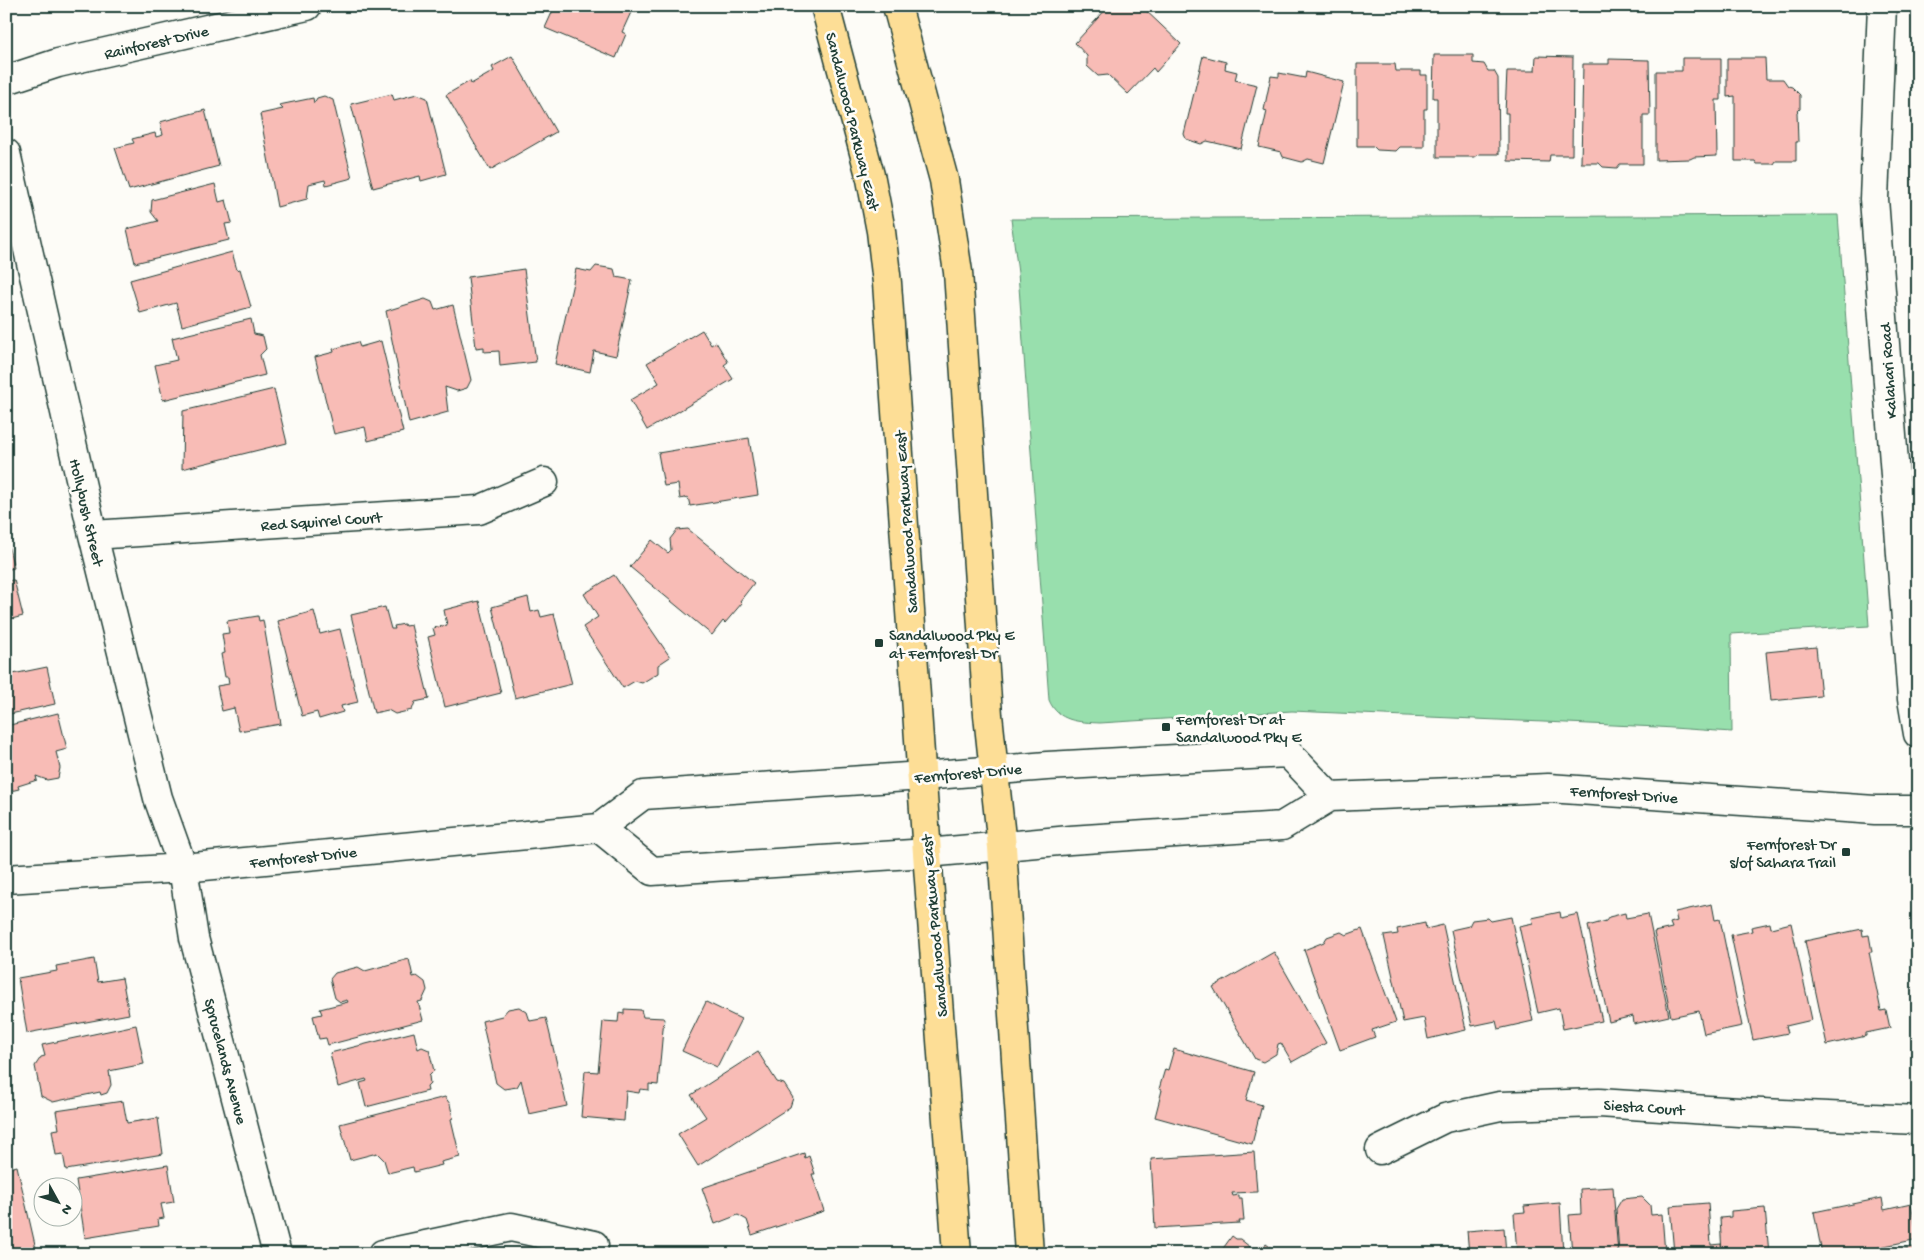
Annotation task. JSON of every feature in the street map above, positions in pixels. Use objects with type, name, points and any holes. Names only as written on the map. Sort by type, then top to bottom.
[{"type":"main road","name":"Sandalwood Parkway East","points":[[825,6],[871,179],[888,283],[927,853],[957,1254]]},
{"type":"main road","points":[[897,6],[944,180],[958,272],[988,715],[1002,847],[1029,1254]]},
{"type":"street","name":"Rainforest Drive","points":[[6,80],[58,63],[307,6]]},
{"type":"street","name":"Kalahari Road","points":[[1882,6],[1874,198],[1912,699],[1918,734]]},
{"type":"street","name":"Hollybush Street","points":[[6,153],[93,535],[158,798],[183,868]]},
{"type":"street","name":"Red Squirrel Court","points":[[93,535],[479,510],[544,482]]},
{"type":"street","name":"Fernforest Drive","points":[[6,879],[183,868],[599,828],[643,795],[993,770],[1288,753],[1330,797]]},
{"type":"street","name":"Fernforest Drive","points":[[599,828],[652,871],[927,853],[1070,840],[1282,826],[1330,797],[1548,788],[1875,810],[1918,810]]},
{"type":"street","name":"Sprucelands Avenue","points":[[183,868],[194,938],[277,1254]]},
{"type":"street","name":"Siesta Court","points":[[1380,1150],[1445,1118],[1500,1106],[1599,1103],[1739,1112],[1918,1120]]},
{"type":"street","points":[[383,1254],[511,1227],[594,1245]]},
{"type":"green space","points":[[1838,215],[1869,626],[1731,634],[1732,732],[1292,711],[1100,723],[1077,721],[1064,717],[1053,707],[1049,700],[1018,273],[1011,219]]},
{"type":"building","points":[[555,6],[639,6],[636,12],[632,10],[622,32],[626,34],[616,58],[545,28]]},
{"type":"building","points":[[1109,6],[1141,6],[1181,44],[1156,72],[1153,68],[1128,94],[1108,75],[1098,76],[1087,66],[1087,56],[1075,43]]},
{"type":"building","points":[[1434,55],[1473,55],[1473,63],[1484,64],[1488,71],[1494,71],[1498,78],[1499,154],[1479,154],[1475,157],[1437,157],[1437,98],[1433,98]]},
{"type":"building","points":[[512,56],[556,132],[490,170],[446,95],[470,81],[471,84],[494,71],[492,67]]},
{"type":"building","points":[[1203,56],[1226,62],[1225,69],[1237,72],[1235,80],[1257,85],[1241,149],[1207,141],[1201,144],[1186,139],[1184,134]]},
{"type":"building","points":[[1536,56],[1573,57],[1572,155],[1550,155],[1549,162],[1508,161],[1508,113],[1505,113],[1507,71],[1535,71]]},
{"type":"building","points":[[1682,58],[1721,58],[1721,100],[1716,100],[1717,156],[1656,160],[1656,71],[1682,71]]},
{"type":"building","points":[[1727,58],[1765,58],[1766,79],[1783,79],[1788,86],[1792,87],[1800,95],[1800,109],[1797,112],[1798,142],[1796,142],[1796,161],[1776,161],[1774,164],[1757,164],[1755,161],[1735,161],[1735,96],[1727,97]]},
{"type":"building","points":[[1609,59],[1649,60],[1650,115],[1643,115],[1643,164],[1620,164],[1617,168],[1603,167],[1599,163],[1581,163],[1583,64],[1609,64]]},
{"type":"building","points":[[1357,64],[1395,64],[1396,71],[1421,71],[1421,75],[1427,75],[1427,109],[1424,109],[1424,147],[1400,147],[1396,151],[1377,150],[1373,146],[1357,146]]},
{"type":"building","points":[[1306,72],[1344,82],[1324,163],[1308,159],[1302,162],[1283,157],[1281,152],[1259,147],[1267,111],[1264,110],[1271,76],[1279,77],[1279,73],[1305,78]]},
{"type":"building","points":[[392,94],[394,100],[417,94],[427,98],[446,174],[421,181],[420,176],[373,188],[351,104]]},
{"type":"building","points":[[324,96],[333,100],[352,178],[326,185],[325,180],[309,184],[307,199],[277,207],[260,114],[283,109],[279,105],[313,98],[314,103],[317,98]]},
{"type":"building","points":[[205,110],[219,166],[129,190],[115,148],[134,143],[132,139],[155,133],[156,137],[163,135],[160,122]]},
{"type":"building","points":[[215,184],[219,202],[226,200],[232,223],[225,224],[229,240],[135,263],[127,229],[158,221],[151,212],[152,200]]},
{"type":"building","points":[[232,252],[237,270],[240,269],[251,307],[182,326],[176,303],[140,313],[130,280]]},
{"type":"building","points":[[596,266],[614,269],[616,277],[632,280],[616,356],[594,351],[590,372],[555,364],[576,269],[591,272]]},
{"type":"building","points":[[524,269],[536,362],[500,366],[499,351],[484,352],[484,347],[476,348],[468,277]]},
{"type":"building","points":[[425,299],[432,302],[435,310],[453,305],[471,380],[467,388],[457,391],[445,387],[448,412],[409,423],[386,311]]},
{"type":"building","points":[[251,319],[254,334],[263,336],[266,349],[260,355],[265,375],[163,400],[155,365],[177,360],[172,338]]},
{"type":"building","points":[[702,330],[711,345],[716,342],[728,362],[724,365],[733,379],[647,430],[630,400],[659,383],[647,363]]},
{"type":"building","points":[[381,341],[403,432],[368,441],[365,427],[334,434],[315,357],[334,352],[333,349],[358,342],[360,347]]},
{"type":"building","points":[[274,389],[287,443],[182,469],[183,411]]},
{"type":"building","points":[[749,438],[758,495],[690,506],[688,497],[680,499],[678,484],[664,486],[658,453]]},
{"type":"building","points":[[688,529],[754,583],[740,601],[742,603],[725,623],[723,621],[712,635],[630,567],[652,540],[668,553],[671,550],[670,539],[677,530]]},
{"type":"building","points":[[6,537],[14,568],[6,570]]},
{"type":"building","points":[[614,575],[670,657],[658,665],[658,673],[642,683],[635,681],[623,688],[583,627],[598,617],[584,594]]},
{"type":"building","points":[[14,580],[23,616],[8,620],[10,631],[6,632],[6,581]]},
{"type":"building","points":[[528,597],[531,612],[539,610],[541,617],[554,614],[572,684],[515,698],[492,607]]},
{"type":"building","points":[[479,601],[501,693],[445,707],[428,637],[435,635],[433,628],[447,625],[444,610]]},
{"type":"building","points":[[385,607],[391,629],[395,629],[394,626],[404,624],[405,626],[411,625],[429,699],[415,702],[412,710],[395,714],[388,710],[374,713],[351,615]]},
{"type":"building","points":[[314,611],[320,634],[340,629],[358,702],[341,706],[343,712],[319,719],[317,712],[302,716],[278,621]]},
{"type":"building","points":[[258,616],[259,621],[263,620],[281,724],[239,731],[234,708],[222,711],[217,686],[229,684],[228,677],[225,677],[221,654],[225,653],[222,634],[229,633],[227,621]]},
{"type":"building","points":[[1816,647],[1821,696],[1771,701],[1766,652]]},
{"type":"building","points":[[6,654],[9,654],[13,674],[47,667],[55,704],[6,715]]},
{"type":"building","points":[[58,713],[67,749],[56,752],[60,768],[58,778],[47,780],[36,776],[37,780],[18,786],[19,789],[6,792],[6,726]]},
{"type":"building","points":[[1712,904],[1715,920],[1720,919],[1742,1026],[1704,1034],[1699,1011],[1671,1017],[1654,932],[1672,928],[1670,923],[1677,921],[1675,912]]},
{"type":"building","points":[[1560,912],[1561,918],[1578,914],[1602,1021],[1563,1029],[1559,1008],[1538,1013],[1519,926],[1533,923],[1532,918]]},
{"type":"building","points":[[1625,913],[1626,918],[1648,914],[1669,1016],[1634,1024],[1633,1016],[1609,1022],[1588,926],[1606,921],[1609,917]]},
{"type":"building","points":[[1511,917],[1533,1021],[1498,1029],[1496,1021],[1472,1026],[1451,930],[1469,926],[1472,920],[1488,918],[1491,921]]},
{"type":"building","points":[[1425,923],[1426,929],[1443,925],[1466,1030],[1428,1039],[1424,1018],[1403,1022],[1384,936],[1398,934],[1397,929]]},
{"type":"building","points":[[1770,923],[1771,928],[1791,923],[1812,1020],[1786,1026],[1788,1033],[1753,1040],[1731,935],[1752,931],[1751,927]]},
{"type":"building","points":[[1362,929],[1396,1022],[1372,1030],[1375,1037],[1340,1050],[1304,950],[1324,942],[1327,937],[1341,932],[1346,935]]},
{"type":"building","points":[[1862,929],[1863,936],[1869,935],[1872,952],[1869,952],[1881,1011],[1886,1010],[1890,1028],[1827,1045],[1805,941]]},
{"type":"building","points":[[1274,952],[1326,1043],[1292,1062],[1281,1043],[1278,1044],[1276,1054],[1263,1062],[1255,1059],[1213,987]]},
{"type":"building","points":[[94,959],[98,982],[122,978],[129,1014],[27,1033],[18,978],[57,971],[56,966]]},
{"type":"building","points":[[409,959],[413,977],[417,976],[425,982],[427,990],[422,1001],[418,1002],[423,1020],[328,1045],[326,1038],[319,1039],[313,1016],[322,1014],[320,1009],[348,1002],[347,1000],[340,1002],[335,998],[330,979],[335,973],[358,967],[365,971]]},
{"type":"building","points":[[706,1002],[741,1019],[717,1067],[682,1051]]},
{"type":"building","points":[[519,1007],[527,1012],[530,1021],[546,1018],[567,1106],[529,1114],[521,1080],[517,1087],[504,1089],[496,1083],[482,1021],[502,1016],[508,1009]]},
{"type":"building","points":[[624,1009],[641,1010],[643,1017],[664,1018],[658,1085],[649,1084],[649,1090],[640,1089],[639,1093],[626,1091],[624,1121],[581,1117],[585,1071],[598,1072],[603,1021],[618,1022],[619,1013],[624,1014]]},
{"type":"building","points":[[136,1025],[144,1064],[109,1071],[111,1085],[107,1093],[101,1095],[100,1092],[53,1102],[41,1096],[35,1066],[41,1057],[45,1056],[42,1045]]},
{"type":"building","points":[[414,1032],[418,1049],[422,1047],[429,1050],[434,1071],[429,1076],[430,1084],[427,1087],[428,1091],[366,1107],[360,1083],[367,1081],[366,1079],[338,1087],[330,1053]]},
{"type":"building","points":[[1174,1049],[1254,1072],[1246,1100],[1262,1105],[1252,1144],[1155,1117],[1162,1090],[1159,1089],[1165,1069],[1168,1070]]},
{"type":"building","points":[[758,1052],[777,1082],[784,1084],[793,1098],[790,1107],[698,1166],[678,1134],[706,1117],[691,1095]]},
{"type":"building","points":[[445,1097],[450,1104],[453,1118],[451,1119],[460,1157],[441,1162],[442,1165],[414,1172],[413,1167],[388,1173],[384,1160],[377,1153],[350,1160],[340,1124]]},
{"type":"building","points":[[123,1101],[127,1123],[158,1118],[163,1154],[66,1170],[63,1154],[56,1155],[52,1130],[59,1129],[56,1111]]},
{"type":"building","points":[[1254,1152],[1257,1192],[1232,1193],[1233,1196],[1239,1195],[1239,1198],[1242,1198],[1244,1221],[1239,1221],[1240,1223],[1155,1228],[1151,1159]]},
{"type":"building","points":[[804,1153],[805,1158],[809,1156],[815,1174],[812,1174],[824,1211],[752,1235],[747,1220],[738,1215],[715,1224],[702,1188]]},
{"type":"building","points":[[168,1165],[174,1202],[161,1204],[164,1218],[158,1219],[159,1226],[85,1238],[82,1219],[82,1179]]},
{"type":"building","points":[[17,1166],[36,1249],[16,1254],[6,1254],[6,1169]]},
{"type":"building","points":[[1613,1187],[1618,1254],[1572,1254],[1569,1215],[1581,1214],[1580,1189]]},
{"type":"building","points":[[1642,1197],[1650,1205],[1651,1215],[1662,1214],[1665,1254],[1619,1254],[1616,1209],[1622,1199]]},
{"type":"building","points":[[1882,1198],[1884,1210],[1911,1204],[1918,1239],[1846,1254],[1822,1254],[1814,1212]]},
{"type":"building","points":[[1560,1203],[1563,1254],[1517,1254],[1514,1213],[1525,1212],[1524,1206]]},
{"type":"building","points":[[1708,1203],[1711,1245],[1721,1244],[1722,1254],[1674,1254],[1670,1206]]},
{"type":"building","points":[[1765,1208],[1769,1254],[1722,1254],[1720,1218],[1731,1217],[1731,1211]]},
{"type":"building","points":[[1504,1228],[1506,1254],[1469,1254],[1467,1231]]},
{"type":"building","points":[[1232,1236],[1240,1239],[1250,1247],[1254,1254],[1219,1254]]},
{"type":"building","points":[[1266,1244],[1280,1254],[1259,1254]]},
{"type":"building","points":[[1913,1247],[1915,1254],[1882,1254]]},
{"type":"place","name":"Sandalwood Pky E at Fernforest Dr","points":[[879,643]]},
{"type":"place","name":"Fernforest Dr at Sandalwood Pky E","points":[[1166,727]]},
{"type":"place","name":"Fernforest Dr s/of Sahara Trail","points":[[1846,852]]}]
